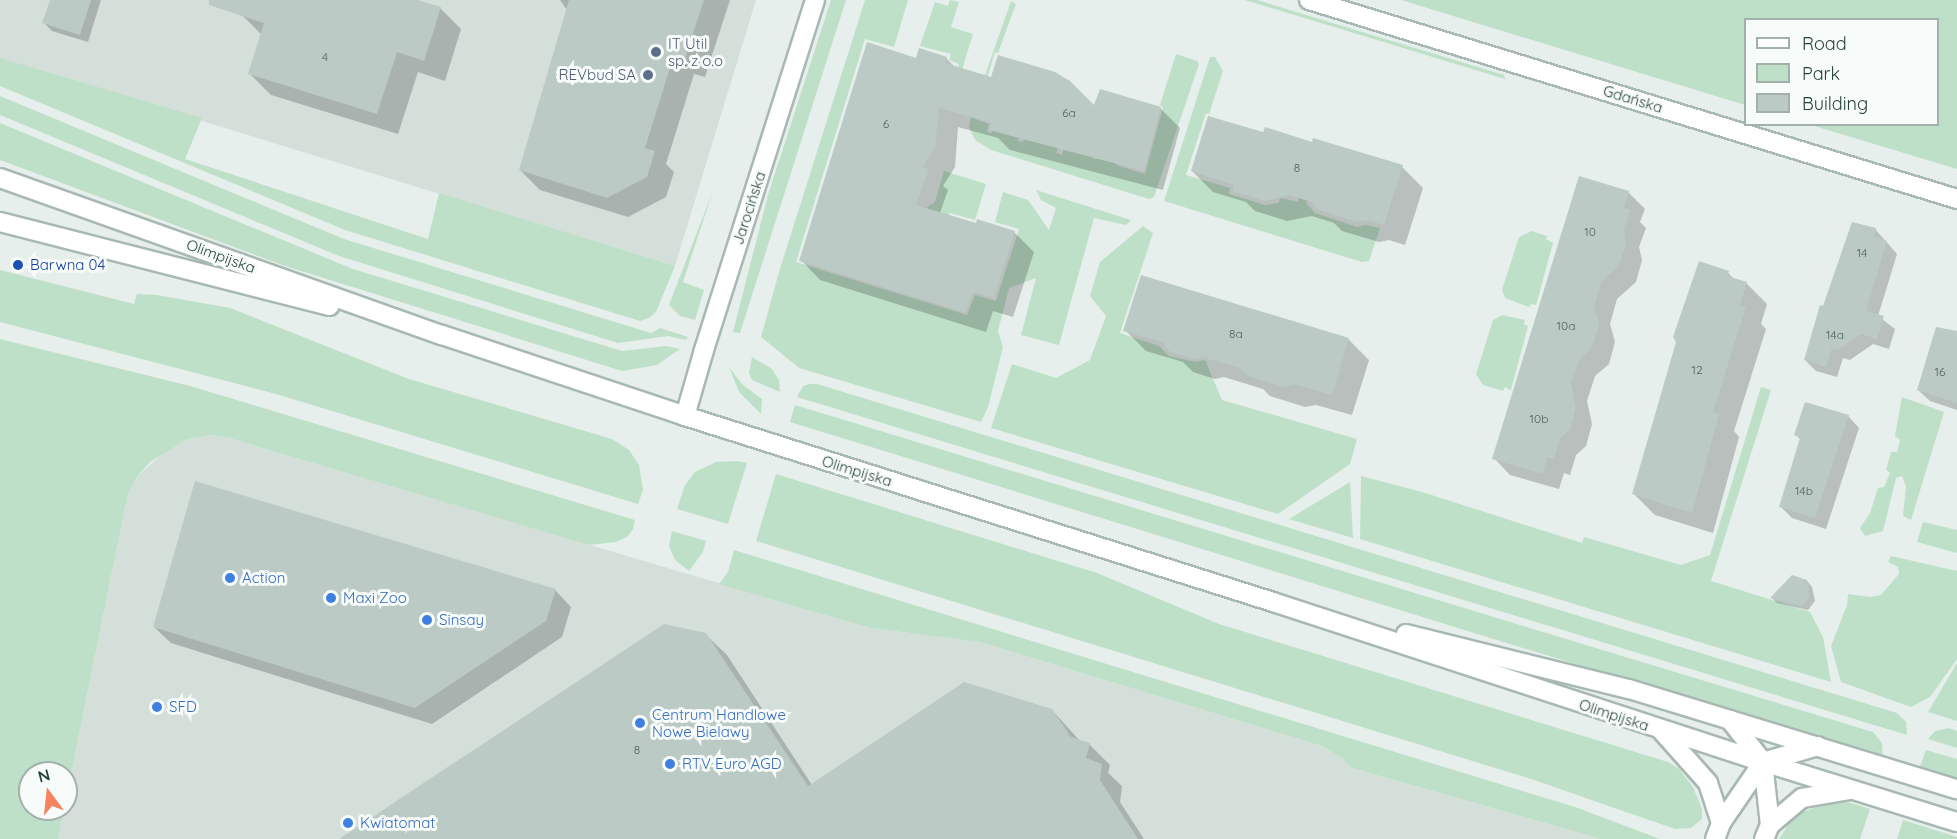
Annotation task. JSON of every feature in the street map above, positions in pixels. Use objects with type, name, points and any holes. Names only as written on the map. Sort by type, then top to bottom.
[{"type":"main road","name":"Jarocińska","points":[[685,416],[815,0]]},
{"type":"main road","name":"Gdańska","points":[[1309,0],[1957,199]]},
{"type":"main road","name":"Olimpijska","points":[[0,177],[442,335],[685,416],[1274,602],[1661,730],[1957,822]]},
{"type":"main road","name":"Olimpijska","points":[[0,222],[442,335]]},
{"type":"main road","name":"Olimpijska","points":[[1274,602],[1629,689],[1957,789]]},
{"type":"main road","points":[[1730,720],[1762,762],[1767,832]]},
{"type":"main road","points":[[1661,730],[1707,783],[1718,831]]},
{"type":"main road","points":[[1718,831],[1762,762],[1818,746]]},
{"type":"main road","points":[[1767,832],[1802,798],[1851,790]]},
{"type":"shaded area","points":[[0,0],[756,0],[675,266],[0,59]]},
{"type":"shaded area","points":[[209,435],[229,438],[870,628],[980,642],[1322,746],[1343,759],[1352,768],[1601,839],[58,839],[62,821],[78,821],[78,761],[74,761],[128,493],[137,477],[164,452],[185,440]]},
{"type":"green space","points":[[831,0],[846,0],[740,333],[733,332],[768,195]]},
{"type":"green space","points":[[865,0],[908,0],[894,47],[865,39],[796,262],[967,315],[975,295],[996,301],[1019,229],[995,222],[1003,192],[1028,200],[1049,230],[1056,208],[1041,200],[1036,190],[1131,220],[1126,225],[1094,218],[1059,345],[1021,335],[1036,278],[1009,288],[998,331],[1003,347],[988,407],[981,422],[799,368],[761,337],[779,272]]},
{"type":"green space","points":[[950,0],[959,2],[951,27],[973,34],[951,106],[947,105],[959,64],[949,60],[951,54],[920,46],[935,2],[948,6]]},
{"type":"green space","points":[[1245,0],[1257,0],[1504,75],[1505,79]]},
{"type":"green space","points":[[1401,0],[1957,0],[1957,169],[1814,126],[1939,126],[1939,18],[1744,18],[1744,105]]},
{"type":"green space","points":[[1011,1],[1016,4],[998,53],[995,52],[975,119],[989,124],[987,131],[991,134],[994,126],[1020,134],[1018,141],[1023,142],[1025,135],[1059,145],[1056,153],[1062,155],[1065,145],[1078,147],[1077,154],[1095,152],[1093,159],[1097,159],[1102,148],[1119,152],[1116,165],[1145,174],[1163,107],[1160,105],[1176,54],[1197,61],[1199,64],[1154,197],[1149,199],[991,150],[975,140],[969,127],[972,112]]},
{"type":"green space","points":[[1210,57],[1215,57],[1223,71],[1209,114],[1206,113],[1186,175],[1230,188],[1229,194],[1265,205],[1278,203],[1281,198],[1298,202],[1299,196],[1307,198],[1306,203],[1315,213],[1357,227],[1365,225],[1380,228],[1369,261],[1362,262],[1164,201]]},
{"type":"green space","points":[[0,58],[202,118],[185,159],[428,239],[439,193],[675,266],[656,312],[640,321],[345,230],[0,86]]},
{"type":"green space","points":[[0,96],[344,239],[651,333],[660,328],[688,337],[686,340],[668,336],[618,343],[339,256],[0,115]]},
{"type":"green space","points":[[0,123],[353,269],[622,351],[666,346],[680,349],[657,365],[622,371],[285,266],[0,160]]},
{"type":"green space","points":[[944,171],[986,184],[975,220],[950,213],[946,224],[926,208],[935,202]]},
{"type":"green space","points":[[714,188],[683,282],[704,290],[695,320],[680,316],[669,305]]},
{"type":"green space","points":[[1143,226],[1153,233],[1120,333],[1159,346],[1169,356],[1195,362],[1205,360],[1222,400],[1357,439],[1350,464],[1278,514],[991,428],[1012,364],[1056,378],[1090,360],[1106,316],[1090,296],[1100,262]]},
{"type":"green space","points":[[1532,231],[1547,236],[1546,239],[1553,243],[1536,305],[1531,304],[1529,307],[1505,298],[1502,290],[1519,237]]},
{"type":"green space","points":[[0,270],[134,304],[137,294],[157,295],[230,308],[409,379],[612,439],[629,450],[639,465],[643,490],[638,504],[276,394],[0,322]]},
{"type":"green space","points":[[1502,315],[1525,320],[1524,324],[1528,326],[1511,390],[1505,387],[1503,391],[1483,385],[1476,374],[1493,320]]},
{"type":"green space","points":[[0,339],[190,386],[635,520],[633,529],[627,537],[616,542],[589,545],[229,438],[209,435],[185,440],[150,462],[137,477],[128,493],[74,761],[18,761],[18,821],[62,821],[58,839],[0,839]]},
{"type":"green space","points":[[752,357],[772,369],[779,380],[780,392],[752,380],[749,373]]},
{"type":"green space","points":[[729,367],[742,384],[762,399],[761,414],[739,392]]},
{"type":"green space","points":[[817,384],[1897,713],[1906,722],[1907,735],[797,397],[803,386]]},
{"type":"green space","points":[[1761,387],[1771,390],[1711,581],[1810,612],[1823,637],[1831,682],[1360,539],[1361,476],[1422,492],[1582,543],[1584,537],[1681,565],[1710,555]]},
{"type":"green space","points":[[1902,397],[1944,412],[1911,520],[1903,516],[1906,486],[1902,476],[1896,478],[1883,531],[1865,536],[1860,528],[1870,513],[1878,488],[1884,487],[1890,473],[1886,470],[1891,452],[1897,452],[1900,440],[1895,436]]},
{"type":"green space","points":[[795,405],[1873,732],[1882,743],[1883,759],[790,422]]},
{"type":"green space","points":[[716,462],[747,463],[728,524],[677,509],[685,485],[695,472]]},
{"type":"green space","points":[[776,474],[1097,573],[1219,624],[1668,762],[1679,769],[1693,787],[1702,809],[1702,819],[1691,828],[1675,829],[1531,779],[756,541]]},
{"type":"green space","points":[[1350,482],[1353,538],[1289,519]]},
{"type":"green space","points":[[1923,522],[1957,530],[1957,553],[1917,542]]},
{"type":"green space","points":[[672,531],[706,541],[703,552],[689,571],[675,560],[669,546]]},
{"type":"green space","points":[[734,550],[1575,807],[1660,839],[1601,839],[1352,768],[1343,759],[1322,746],[980,642],[870,628],[719,584],[728,572]]},
{"type":"green space","points":[[1891,556],[1957,571],[1957,659],[1930,697],[1911,707],[1841,682],[1831,646],[1847,605],[1848,594],[1870,597],[1881,595],[1899,574],[1898,567],[1888,562]]},
{"type":"green space","points":[[1957,663],[1957,721],[1928,712]]},
{"type":"green space","points":[[1949,728],[1957,731],[1957,748],[1928,739],[1935,731]]},
{"type":"green space","points":[[1926,750],[1957,759],[1957,778],[1920,767]]},
{"type":"green space","points":[[1832,801],[1844,801],[1870,809],[1860,839],[1779,839],[1790,822],[1800,813]]},
{"type":"green space","points":[[1903,820],[1957,837],[1957,839],[1897,839]]},
{"type":"building","points":[[50,0],[91,0],[80,35],[42,23]]},
{"type":"building","points":[[209,0],[418,0],[441,7],[424,61],[397,52],[377,114],[248,74],[264,23],[209,5]]},
{"type":"building","points":[[569,0],[704,0],[685,58],[674,55],[645,148],[655,151],[647,177],[607,198],[519,170]]},
{"type":"building","points":[[867,42],[916,58],[919,48],[947,57],[945,63],[991,77],[998,55],[1055,72],[1070,81],[1094,105],[1100,89],[1161,107],[1144,171],[989,130],[991,123],[939,108],[935,147],[923,167],[929,169],[916,205],[976,223],[977,219],[1015,231],[994,298],[973,292],[966,313],[799,261]]},
{"type":"building","points":[[1208,116],[1263,132],[1265,127],[1312,142],[1313,138],[1403,165],[1384,225],[1367,220],[1357,222],[1319,210],[1311,202],[1290,195],[1265,201],[1233,191],[1234,185],[1191,171]]},
{"type":"building","points":[[1579,176],[1629,191],[1624,208],[1630,210],[1624,230],[1626,243],[1619,266],[1601,282],[1594,307],[1599,324],[1592,347],[1579,360],[1571,384],[1576,407],[1570,430],[1560,438],[1554,459],[1547,457],[1543,474],[1492,459]]},
{"type":"building","points":[[1852,222],[1876,228],[1874,237],[1887,241],[1866,311],[1884,316],[1877,339],[1861,334],[1838,350],[1832,348],[1826,367],[1804,360],[1820,305],[1823,306]]},
{"type":"building","points":[[1699,261],[1729,271],[1727,276],[1747,282],[1740,305],[1746,307],[1713,412],[1719,415],[1692,513],[1632,494],[1676,342],[1673,337]]},
{"type":"building","points":[[1141,275],[1349,338],[1332,395],[1294,384],[1284,387],[1248,376],[1240,368],[1202,357],[1194,359],[1170,352],[1162,342],[1123,331]]},
{"type":"building","points":[[1936,327],[1957,331],[1957,403],[1917,390]]},
{"type":"building","points":[[1805,402],[1849,415],[1815,518],[1779,507],[1800,438],[1794,435]]},
{"type":"building","points":[[195,481],[556,589],[546,621],[415,708],[153,627]]},
{"type":"building","points":[[1792,575],[1807,580],[1810,595],[1802,606],[1770,598]]},
{"type":"building","name":"Centrum Handlowe Nowe Bielawy","points":[[664,624],[706,633],[808,786],[964,682],[1052,709],[1071,737],[1090,743],[1086,758],[1102,764],[1100,780],[1138,839],[339,839]]},
{"type":"place","name":"IT Util sp. z o.o","points":[[656,52]]},
{"type":"place","name":"REVbud SA","points":[[648,75]]},
{"type":"place","name":"Barwna 04","points":[[18,265]]},
{"type":"place","name":"Action","points":[[230,578]]},
{"type":"place","name":"Maxi Zoo","points":[[331,598]]},
{"type":"place","name":"Sinsay","points":[[427,620]]},
{"type":"place","name":"SFD","points":[[157,707]]},
{"type":"place","name":"Centrum Handlowe Nowe Bielawy","points":[[640,723]]},
{"type":"place","name":"RTV Euro AGD","points":[[670,764]]},
{"type":"place","name":"Kwiatomat","points":[[348,823]]}]
